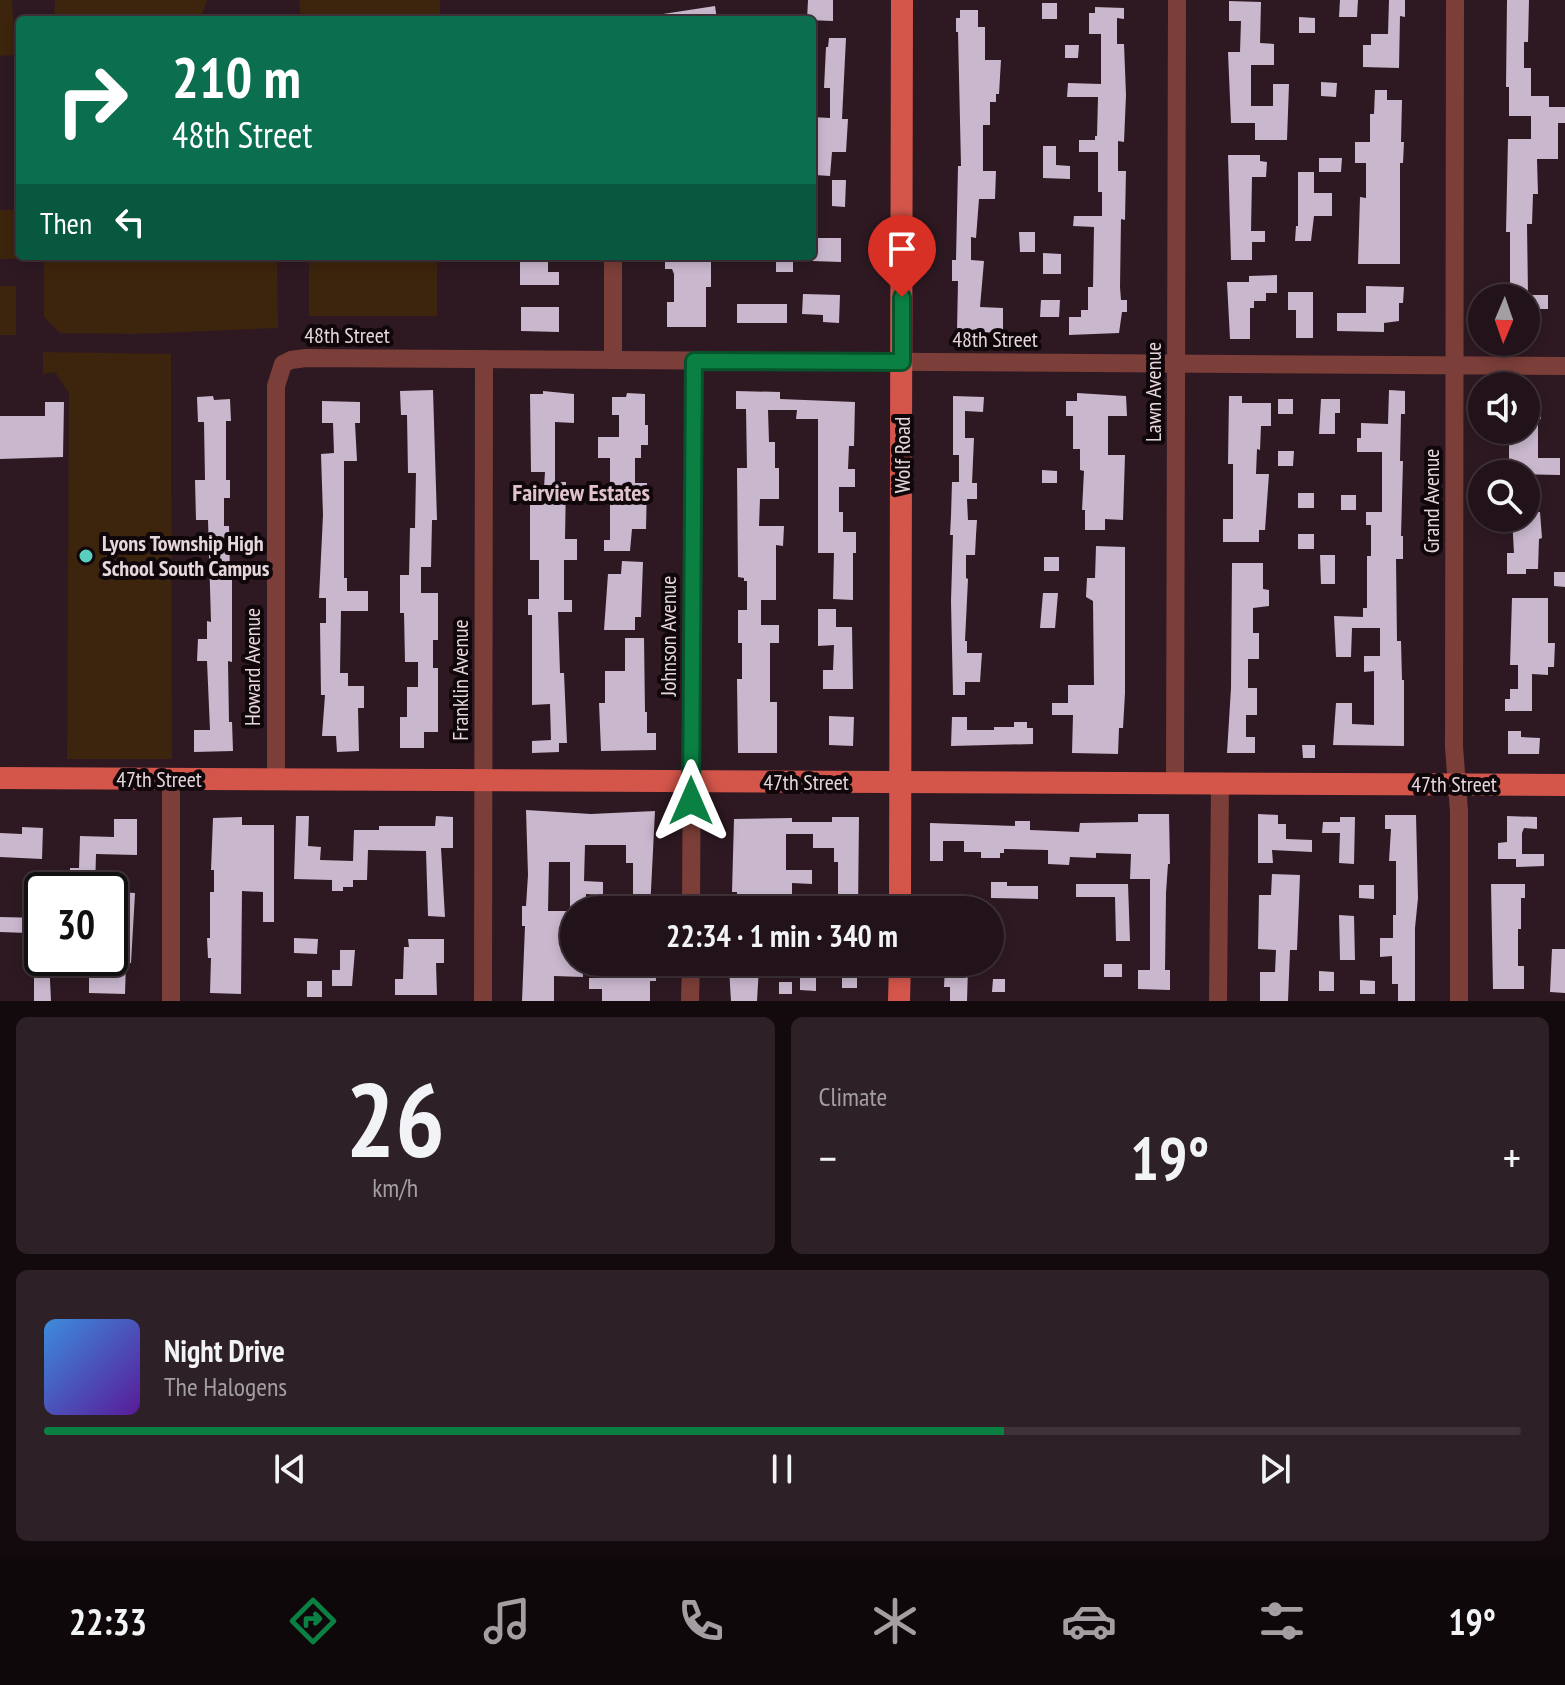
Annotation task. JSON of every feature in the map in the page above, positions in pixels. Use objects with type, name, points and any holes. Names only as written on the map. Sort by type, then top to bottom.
[{"type":"main road","name":"Wolf Road","points":[[900,896],[902,0]]},
{"type":"main road","name":"47th Street","points":[[0,778],[1565,785]]},
{"type":"main road","points":[[899,1001],[900,976]]},
{"type":"street","name":"Lawn Avenue","points":[[1175,784],[1177,0]]},
{"type":"street","name":"Grand Avenue","points":[[1455,0],[1459,1001]]},
{"type":"street","points":[[613,260],[613,360]]},
{"type":"street","name":"48th Street","points":[[283,364],[306,358],[1565,366]]},
{"type":"street","name":"Franklin Avenue","points":[[483,1001],[484,360]]},
{"type":"street","name":"Johnson Avenue","points":[[691,896],[694,361]]},
{"type":"street","name":"Howard Avenue","points":[[276,780],[276,386],[283,364]]},
{"type":"street","points":[[171,779],[171,1001]]},
{"type":"street","points":[[1218,1001],[1220,784]]},
{"type":"street","points":[[690,1001],[691,976]]},
{"type":"shaded area","points":[[0,0],[12,0],[15,55],[0,56]]},
{"type":"shaded area","points":[[55,0],[207,0],[201,16],[54,16]]},
{"type":"shaded area","points":[[299,0],[440,0],[440,16],[301,16]]},
{"type":"shaded area","points":[[0,210],[16,210],[16,259],[0,259]]},
{"type":"shaded area","points":[[44,260],[277,260],[278,328],[135,334],[60,333],[44,317]]},
{"type":"shaded area","points":[[309,260],[437,260],[437,316],[309,316]]},
{"type":"shaded area","points":[[0,286],[16,286],[16,335],[0,335]]},
{"type":"shaded area","points":[[43,352],[171,354],[172,759],[67,759],[69,393],[55,372],[43,374]]},
{"type":"building","points":[[808,0],[833,0],[833,21],[816,20],[816,16],[807,16]]},
{"type":"building","points":[[1340,0],[1358,0],[1357,17],[1339,17]]},
{"type":"building","points":[[1389,0],[1405,0],[1405,17],[1400,16],[1399,68],[1363,67],[1363,45],[1371,45],[1371,34],[1388,34]]},
{"type":"building","points":[[1507,0],[1529,0],[1524,68],[1531,68],[1531,96],[1549,96],[1549,107],[1565,107],[1565,123],[1558,123],[1558,159],[1537,159],[1538,194],[1533,194],[1532,224],[1527,224],[1528,284],[1510,284],[1510,232],[1506,232],[1508,139],[1531,139],[1531,116],[1509,116],[1509,87],[1506,87]]},
{"type":"building","points":[[1229,1],[1261,2],[1260,43],[1274,44],[1274,65],[1251,65],[1251,106],[1273,106],[1273,84],[1289,84],[1287,140],[1255,140],[1255,123],[1231,123],[1228,52],[1240,52],[1241,21],[1229,21]]},
{"type":"building","points":[[1042,3],[1057,3],[1057,19],[1042,19]]},
{"type":"building","points":[[715,6],[716,16],[663,16]]},
{"type":"building","points":[[1095,7],[1124,8],[1124,19],[1117,18],[1117,44],[1124,44],[1126,95],[1124,142],[1118,141],[1118,171],[1126,171],[1125,220],[1121,219],[1120,287],[1121,300],[1127,300],[1127,312],[1122,312],[1119,333],[1069,335],[1069,317],[1081,317],[1081,310],[1088,310],[1088,287],[1093,287],[1094,227],[1073,226],[1074,216],[1102,216],[1102,192],[1098,192],[1098,152],[1079,152],[1079,140],[1095,140],[1097,136],[1098,97],[1067,97],[1068,83],[1101,84],[1101,34],[1089,34],[1089,13],[1095,13]]},
{"type":"building","points":[[960,10],[978,10],[978,27],[985,27],[985,60],[1001,60],[999,94],[996,94],[996,102],[990,102],[990,125],[983,125],[983,171],[996,171],[995,199],[979,199],[976,238],[971,237],[971,260],[984,261],[980,307],[1003,308],[1003,333],[957,331],[958,281],[952,281],[952,260],[956,260],[958,166],[961,166],[956,32],[956,18],[960,18]]},
{"type":"building","points":[[1299,17],[1315,18],[1315,33],[1299,33]]},
{"type":"building","points":[[829,38],[846,38],[842,119],[848,119],[846,152],[832,152],[830,176],[816,175],[816,117],[830,118],[830,88],[824,88]]},
{"type":"building","points":[[1065,45],[1079,45],[1078,58],[1065,58]]},
{"type":"building","points":[[1321,82],[1337,83],[1336,97],[1321,96]]},
{"type":"building","points":[[1375,90],[1387,90],[1387,100],[1402,100],[1401,142],[1404,142],[1403,163],[1400,163],[1400,264],[1358,264],[1360,197],[1366,198],[1366,163],[1355,163],[1355,142],[1370,142],[1370,114],[1374,114]]},
{"type":"building","points":[[1043,146],[1056,146],[1056,165],[1070,166],[1070,179],[1043,178]]},
{"type":"building","points":[[1228,155],[1260,155],[1260,161],[1267,162],[1266,177],[1252,177],[1251,231],[1265,231],[1265,242],[1252,242],[1252,260],[1231,260]]},
{"type":"building","points":[[1319,158],[1342,158],[1341,172],[1319,172]]},
{"type":"building","points":[[1298,172],[1314,172],[1314,193],[1332,193],[1332,216],[1314,216],[1311,241],[1295,241]]},
{"type":"building","points":[[832,180],[846,180],[845,207],[832,206]]},
{"type":"building","points":[[1019,232],[1035,232],[1035,252],[1020,252]]},
{"type":"building","points":[[816,238],[841,238],[841,262],[812,261],[816,260]]},
{"type":"building","points":[[1043,253],[1061,254],[1061,274],[1043,274]]},
{"type":"building","points":[[520,260],[548,260],[548,272],[559,272],[559,285],[520,285]]},
{"type":"building","points":[[665,260],[711,260],[711,287],[706,287],[706,327],[667,327],[667,302],[674,302],[674,274],[672,269],[665,269]]},
{"type":"building","points":[[776,260],[793,260],[793,272],[776,272]]},
{"type":"building","points":[[1277,275],[1277,293],[1266,293],[1266,301],[1254,301],[1254,308],[1250,308],[1250,339],[1230,339],[1227,282],[1249,282],[1249,276]]},
{"type":"building","points":[[1366,286],[1404,287],[1403,303],[1399,303],[1399,321],[1384,323],[1384,332],[1337,331],[1337,313],[1366,313]]},
{"type":"building","points":[[1288,292],[1313,292],[1313,338],[1296,338],[1296,310],[1288,310]]},
{"type":"building","points":[[803,294],[840,295],[839,323],[823,322],[823,315],[802,314]]},
{"type":"building","points":[[1540,295],[1548,295],[1548,309],[1540,309]]},
{"type":"building","points":[[1041,300],[1060,300],[1059,317],[1040,317]]},
{"type":"building","points":[[737,304],[787,304],[787,323],[737,323]]},
{"type":"building","points":[[521,307],[559,307],[559,332],[521,331]]},
{"type":"building","points":[[433,390],[437,520],[432,520],[431,567],[421,567],[421,593],[438,593],[438,640],[433,640],[433,668],[438,668],[438,732],[424,732],[424,748],[400,748],[400,717],[407,717],[407,687],[418,687],[418,662],[405,662],[404,613],[400,613],[400,575],[409,575],[410,528],[415,528],[416,473],[408,473],[407,415],[401,415],[400,391]]},
{"type":"building","points":[[1389,390],[1405,391],[1400,461],[1403,461],[1403,559],[1396,559],[1397,641],[1401,641],[1404,680],[1404,746],[1333,745],[1336,703],[1352,703],[1352,724],[1374,725],[1374,671],[1364,672],[1364,656],[1380,656],[1380,628],[1352,628],[1351,657],[1336,657],[1334,616],[1363,617],[1363,608],[1367,608],[1367,556],[1371,556],[1371,525],[1366,525],[1366,512],[1382,512],[1382,452],[1357,452],[1357,438],[1361,438],[1361,423],[1388,424]]},
{"type":"building","points":[[543,391],[574,394],[574,423],[555,422],[555,482],[566,482],[565,539],[577,539],[577,560],[564,560],[564,600],[572,600],[572,612],[558,612],[567,743],[559,743],[559,752],[532,753],[532,741],[551,740],[550,704],[532,705],[532,615],[528,615],[528,599],[539,599],[539,560],[530,560],[530,503],[543,503],[545,472],[531,472],[530,394],[543,394]]},
{"type":"building","points":[[736,391],[780,392],[780,399],[855,402],[854,446],[849,446],[848,469],[855,469],[855,487],[839,487],[843,532],[856,532],[853,600],[833,599],[834,553],[818,553],[818,419],[796,419],[797,410],[768,410],[769,442],[775,442],[775,468],[779,468],[779,499],[760,499],[759,526],[784,526],[783,546],[776,545],[776,600],[761,600],[761,625],[779,625],[779,643],[770,643],[770,702],[777,702],[777,753],[738,753],[737,679],[742,679],[742,643],[738,643],[738,610],[747,610],[747,581],[738,577],[737,468],[747,468],[746,409],[736,409]]},
{"type":"building","points":[[627,393],[645,394],[648,445],[641,445],[641,458],[635,458],[635,483],[647,483],[646,529],[632,529],[630,551],[604,551],[604,540],[610,540],[610,458],[598,458],[598,437],[619,437],[619,415],[612,415],[612,397],[626,397]]},
{"type":"building","points":[[1077,393],[1126,396],[1127,416],[1108,416],[1108,455],[1125,455],[1123,520],[1105,519],[1105,530],[1085,530],[1085,510],[1082,510],[1084,471],[1080,470],[1080,449],[1073,449],[1073,416],[1066,416],[1066,401],[1077,401]]},
{"type":"building","points":[[213,396],[214,400],[230,399],[231,421],[226,421],[226,480],[230,480],[230,498],[224,498],[224,526],[229,526],[232,574],[232,662],[228,661],[233,751],[194,752],[194,730],[210,730],[207,661],[197,661],[198,639],[207,639],[207,621],[211,622],[208,520],[196,520],[195,480],[205,480],[204,422],[198,422],[197,397]]},
{"type":"building","points":[[953,396],[984,397],[983,412],[965,411],[965,438],[974,438],[972,483],[977,483],[977,499],[967,499],[968,520],[977,520],[975,555],[966,555],[965,641],[967,653],[982,653],[980,682],[965,682],[965,695],[953,695],[953,535],[950,535],[952,482],[959,482],[959,455],[953,455]]},
{"type":"building","points":[[1229,396],[1242,396],[1242,403],[1271,403],[1271,426],[1261,426],[1260,450],[1257,449],[1256,474],[1269,474],[1265,530],[1259,530],[1259,542],[1223,542],[1223,519],[1233,519],[1233,464],[1228,464]]},
{"type":"building","points":[[1278,399],[1293,399],[1293,414],[1278,414]]},
{"type":"building","points":[[1321,399],[1340,399],[1340,413],[1335,413],[1335,434],[1319,434]]},
{"type":"building","points":[[322,401],[360,402],[360,423],[355,423],[357,461],[344,461],[344,578],[347,578],[347,591],[368,591],[368,611],[341,611],[340,673],[348,673],[348,686],[364,686],[364,708],[358,708],[359,751],[337,752],[336,736],[322,736],[325,695],[321,695],[320,623],[326,623],[326,598],[319,598],[323,515],[321,454],[334,453],[333,423],[322,423]]},
{"type":"building","points":[[45,402],[64,402],[63,457],[0,459],[0,416],[45,416]]},
{"type":"building","points":[[1509,444],[1538,444],[1538,458],[1560,458],[1560,475],[1540,475],[1540,460],[1509,460]]},
{"type":"building","points":[[1278,451],[1294,451],[1293,466],[1278,466]]},
{"type":"building","points":[[1042,470],[1057,471],[1057,483],[1042,483]]},
{"type":"building","points":[[1298,493],[1314,493],[1314,508],[1298,508]]},
{"type":"building","points":[[1341,495],[1356,495],[1356,510],[1341,510]]},
{"type":"building","points":[[1540,512],[1542,538],[1539,539],[1538,569],[1526,569],[1526,574],[1507,574],[1507,553],[1514,553],[1513,532],[1540,532]]},
{"type":"building","points":[[1298,534],[1314,534],[1314,549],[1298,549]]},
{"type":"building","points":[[1096,546],[1125,547],[1125,693],[1118,754],[1072,753],[1073,715],[1052,715],[1052,703],[1068,703],[1068,685],[1094,685],[1093,601],[1086,597],[1087,578],[1095,578]]},
{"type":"building","points":[[1320,555],[1335,555],[1335,584],[1321,584]]},
{"type":"building","points":[[1044,557],[1059,557],[1059,571],[1044,571]]},
{"type":"building","points":[[622,561],[643,562],[641,617],[635,617],[635,630],[604,630],[608,574],[621,574]]},
{"type":"building","points":[[1232,563],[1263,563],[1263,589],[1269,590],[1269,606],[1253,608],[1253,633],[1259,633],[1259,659],[1248,659],[1248,688],[1257,688],[1257,715],[1246,715],[1246,737],[1255,737],[1255,753],[1227,753]]},
{"type":"building","points":[[1554,572],[1565,572],[1565,587],[1554,586]]},
{"type":"building","points":[[1043,593],[1058,593],[1055,628],[1040,628]]},
{"type":"building","points":[[1512,598],[1548,598],[1548,643],[1555,643],[1554,667],[1548,667],[1548,675],[1532,674],[1532,711],[1505,711],[1505,699],[1510,699],[1510,689],[1518,689],[1518,665],[1510,665]]},
{"type":"building","points":[[818,609],[836,609],[836,627],[852,627],[853,689],[823,689],[823,670],[833,670],[834,645],[818,646]]},
{"type":"building","points":[[625,638],[644,638],[647,733],[656,733],[656,750],[601,751],[599,703],[605,703],[605,671],[625,671]]},
{"type":"building","points":[[829,716],[854,717],[853,746],[829,745]]},
{"type":"building","points":[[952,717],[967,717],[967,730],[994,730],[994,727],[1014,727],[1014,722],[1027,722],[1027,728],[1033,728],[1033,744],[951,746]]},
{"type":"building","points":[[1508,731],[1521,731],[1521,737],[1540,738],[1539,754],[1508,754]]},
{"type":"building","points":[[1302,745],[1315,745],[1315,758],[1303,758]]},
{"type":"building","points":[[526,810],[591,814],[655,811],[651,896],[633,896],[633,863],[626,863],[626,845],[585,845],[584,881],[603,882],[603,895],[570,896],[570,862],[549,862],[548,911],[560,911],[560,976],[583,976],[583,977],[554,976],[554,1001],[522,1001],[525,926],[522,926],[522,906],[526,906]]},
{"type":"building","points":[[1138,814],[1169,814],[1165,970],[1170,970],[1170,990],[1138,989],[1138,970],[1150,970],[1150,879],[1130,879],[1131,854],[1096,853],[1096,858],[1070,857],[1069,865],[1048,864],[1048,850],[1004,849],[1000,858],[981,858],[981,852],[964,852],[964,841],[943,841],[943,861],[930,861],[930,823],[1015,826],[1015,821],[1030,821],[1030,830],[1079,832],[1080,823],[1138,822]]},
{"type":"building","points":[[1258,814],[1278,815],[1278,824],[1286,824],[1286,839],[1312,840],[1312,852],[1272,850],[1273,863],[1258,863]]},
{"type":"building","points":[[1385,815],[1416,815],[1418,898],[1415,1001],[1398,1001],[1398,984],[1392,984],[1392,956],[1380,957],[1380,938],[1393,938],[1393,915],[1396,915],[1396,861],[1389,861],[1391,829],[1385,829]]},
{"type":"building","points":[[296,816],[309,816],[308,846],[321,847],[320,860],[353,861],[354,830],[379,830],[379,826],[435,826],[436,816],[453,817],[453,848],[441,848],[445,917],[428,916],[426,851],[368,850],[367,880],[353,880],[353,887],[343,887],[343,891],[332,891],[332,880],[294,879]]},
{"type":"building","points":[[1507,816],[1537,817],[1537,829],[1524,828],[1522,854],[1544,854],[1544,866],[1516,867],[1516,859],[1498,859],[1498,843],[1507,842]]},
{"type":"building","points":[[242,817],[242,825],[274,825],[274,922],[263,922],[263,892],[242,891],[241,994],[210,993],[211,958],[208,958],[207,938],[210,938],[210,892],[214,892],[214,870],[211,870],[213,818]]},
{"type":"building","points":[[832,817],[859,817],[858,896],[838,896],[838,862],[834,862],[834,848],[813,848],[813,834],[786,834],[786,870],[812,870],[812,884],[792,883],[792,896],[737,896],[737,892],[732,892],[734,819],[792,818],[792,822],[832,822]]},
{"type":"building","points":[[1340,817],[1355,817],[1354,864],[1339,863],[1340,833],[1322,833],[1323,822],[1340,822]]},
{"type":"building","points":[[114,819],[137,819],[137,855],[96,854],[96,872],[70,872],[70,868],[79,868],[80,836],[114,837]]},
{"type":"building","points":[[22,827],[43,828],[42,859],[0,857],[0,833],[22,834]]},
{"type":"building","points":[[1272,874],[1300,875],[1297,950],[1290,950],[1288,1001],[1260,1001],[1260,972],[1275,972],[1276,950],[1258,949],[1259,895],[1271,895]]},
{"type":"building","points":[[991,882],[1007,882],[1007,886],[1038,886],[1038,899],[991,896]]},
{"type":"building","points":[[1076,884],[1128,884],[1130,941],[1116,941],[1115,897],[1076,897]]},
{"type":"building","points":[[1491,884],[1525,884],[1525,898],[1521,898],[1521,929],[1518,929],[1518,966],[1524,966],[1524,989],[1493,989]]},
{"type":"building","points":[[1359,885],[1374,885],[1374,899],[1359,898]]},
{"type":"building","points":[[128,893],[135,893],[131,963],[128,963]]},
{"type":"building","points":[[1339,915],[1354,916],[1355,960],[1340,960]]},
{"type":"building","points":[[0,917],[24,918],[24,933],[0,932]]},
{"type":"building","points":[[294,938],[318,939],[317,954],[294,953]]},
{"type":"building","points":[[408,939],[444,939],[444,963],[436,963],[437,995],[395,995],[395,979],[403,979],[404,947],[409,947]]},
{"type":"building","points":[[1552,949],[1565,949],[1565,993],[1550,992]]},
{"type":"building","points":[[340,950],[355,950],[352,986],[332,986],[332,970],[340,970]]},
{"type":"building","points":[[1104,964],[1122,964],[1122,977],[1104,977]]},
{"type":"building","points":[[1319,971],[1334,972],[1334,991],[1319,991]]},
{"type":"building","points":[[34,976],[50,976],[51,1001],[34,1001]]},
{"type":"building","points":[[89,976],[126,976],[125,994],[89,993]]},
{"type":"building","points":[[656,976],[656,981],[650,981],[650,1001],[602,1001],[602,989],[589,989],[589,978]]},
{"type":"building","points":[[729,976],[758,976],[757,1001],[731,1001]]},
{"type":"building","points":[[842,976],[857,976],[857,988],[842,988]]},
{"type":"building","points":[[945,976],[968,976],[967,1001],[950,1001],[950,987],[944,987]]},
{"type":"building","points":[[800,977],[816,977],[816,991],[800,990]]},
{"type":"building","points":[[993,979],[1005,979],[1005,992],[992,992]]},
{"type":"building","points":[[1360,980],[1375,981],[1375,994],[1360,994]]},
{"type":"building","points":[[307,981],[322,981],[322,997],[307,997]]},
{"type":"building","points":[[779,982],[792,982],[792,994],[779,994]]},
{"type":"place","name":"Lyons Township High School South Campus","points":[[86,556]]},
{"type":"district","name":"Fairview Estates","points":[[581,492]]},
{"type":"route","points":[[691,801],[694,361],[902,362],[902,297]]}]
